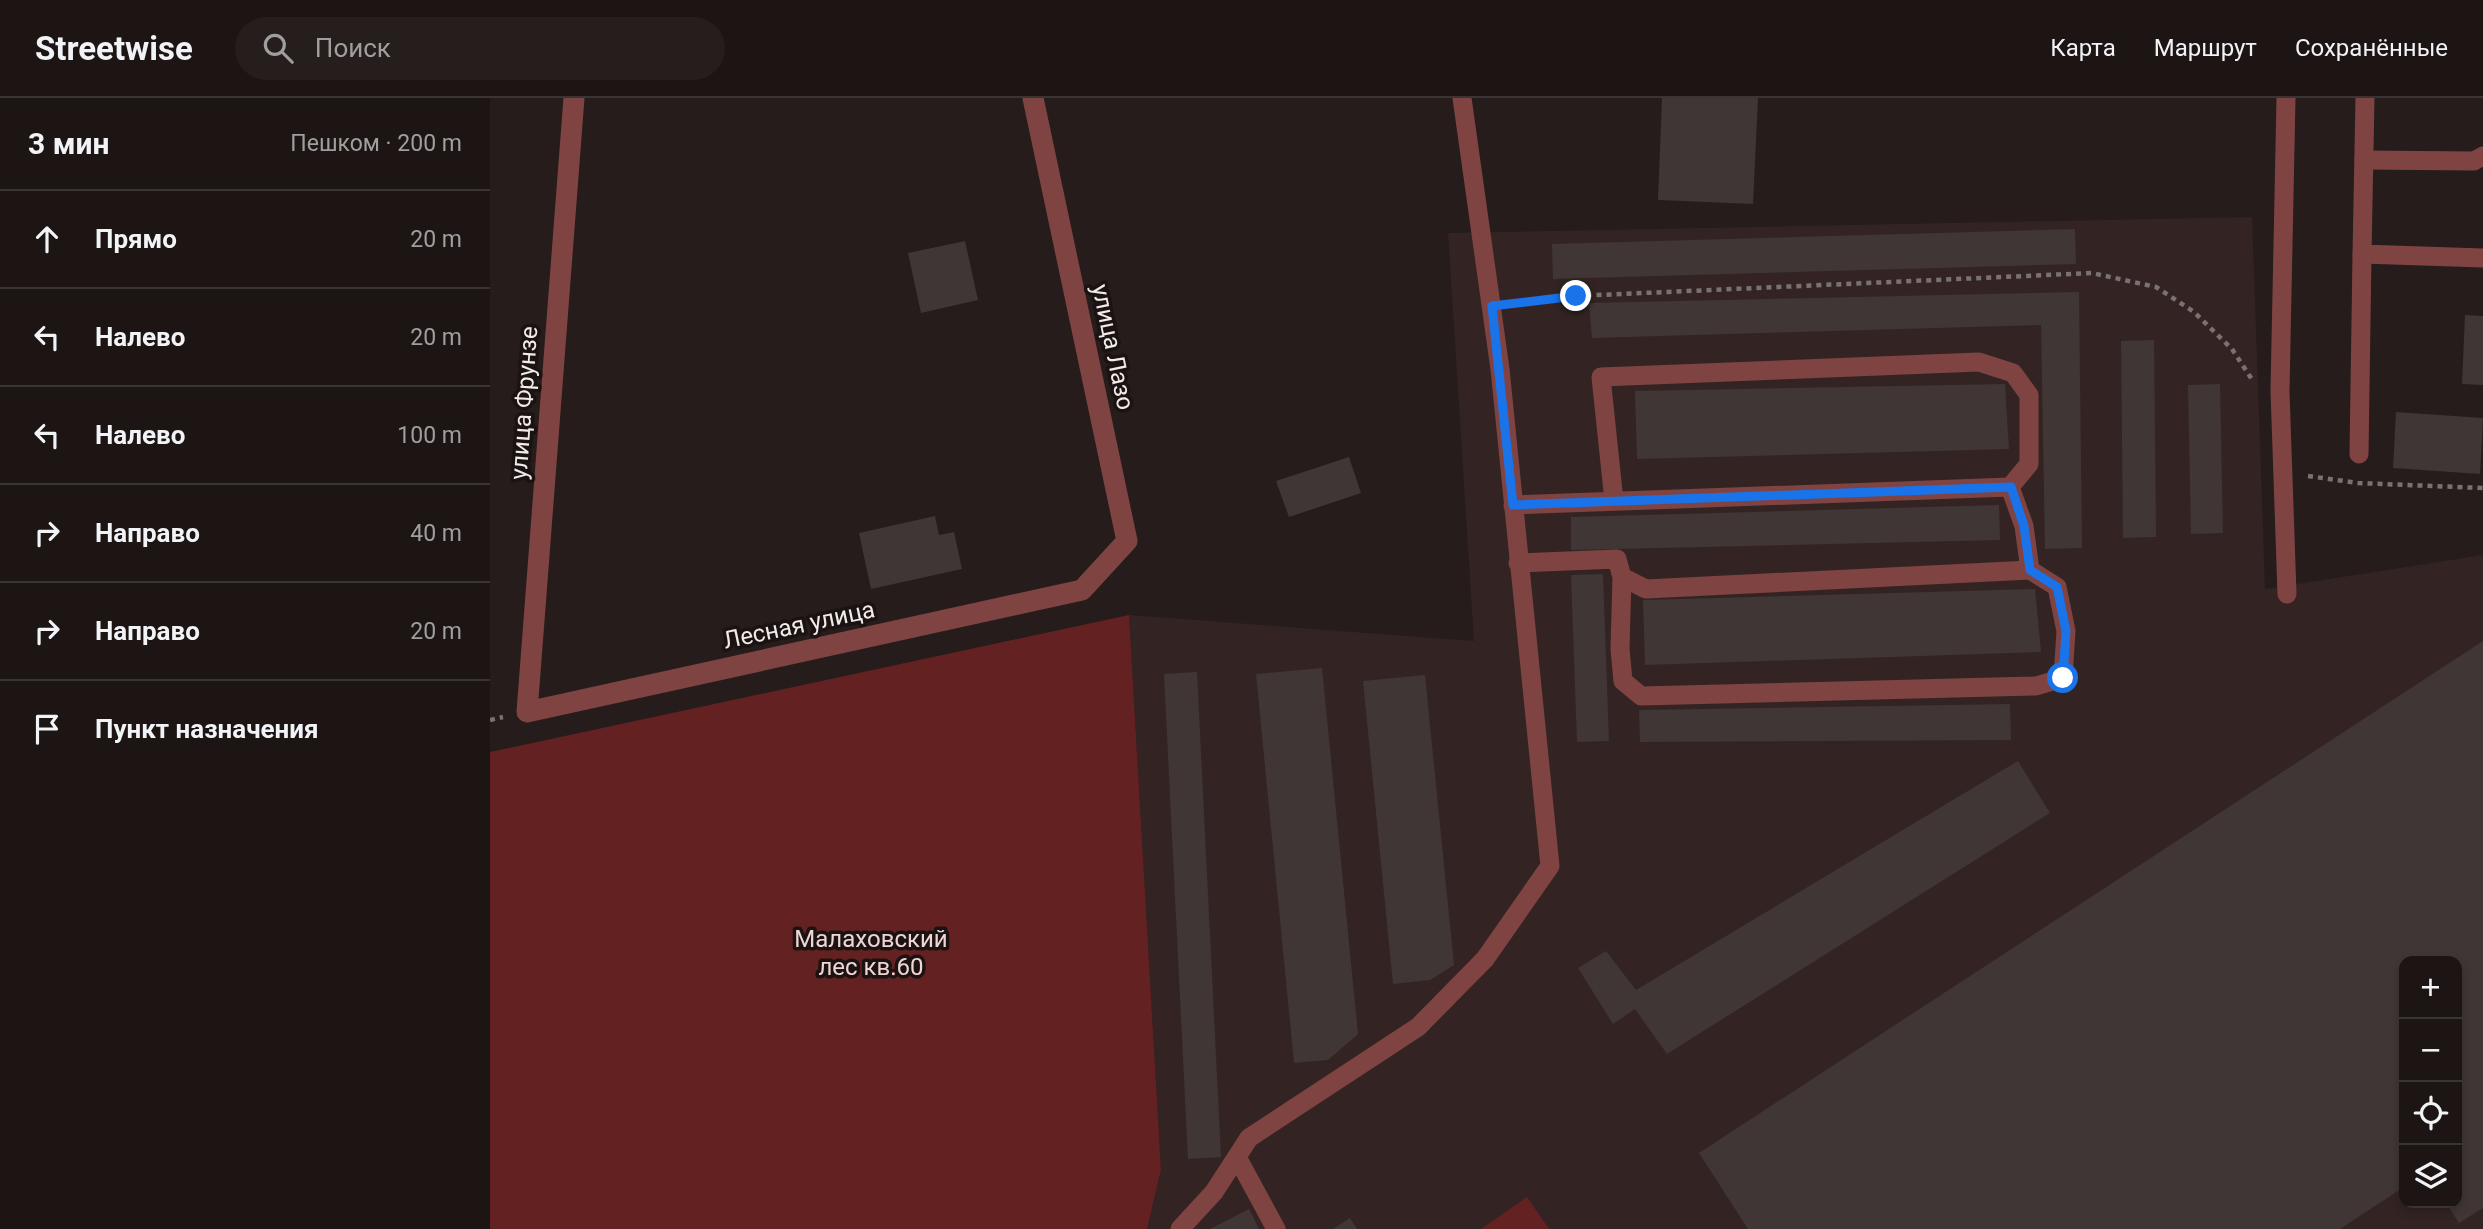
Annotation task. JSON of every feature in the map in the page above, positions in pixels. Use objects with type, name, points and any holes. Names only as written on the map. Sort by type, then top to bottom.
[{"type":"street","name":"улица Фрунзе","points":[[527,712],[574,98]]},
{"type":"street","name":"улица Лазо","points":[[1034,98],[1127,541],[1082,590]]},
{"type":"street","name":"Лесная улица","points":[[527,712],[1082,590]]},
{"type":"lane","points":[[1180,1229],[1214,1192],[1250,1138],[1418,1027],[1485,959],[1550,866],[1492,306],[1462,98]]},
{"type":"lane","points":[[2286,98],[2280,391],[2287,594]]},
{"type":"lane","points":[[2358,454],[2365,98]]},
{"type":"lane","points":[[2364,160],[2474,161],[2483,156]]},
{"type":"lane","points":[[2362,254],[2483,258]]},
{"type":"lane","points":[[1513,505],[2011,487],[2029,464],[2029,395],[2013,373],[1979,362],[1601,377],[1614,501]]},
{"type":"lane","points":[[2011,487],[2024,526],[2030,570]]},
{"type":"lane","points":[[1518,563],[1617,559],[1622,577],[1620,649],[1623,681],[1640,696],[2036,686],[2063,678],[2066,631],[2057,587],[2030,570],[1646,589],[1622,577]]},
{"type":"lane","points":[[1237,1157],[1276,1229]]},
{"type":"path","points":[[1492,306],[1576,296],[2092,273],[2156,287],[2184,306],[2232,349],[2253,382]]},
{"type":"shaded area","points":[[2252,217],[2265,589],[2483,555],[2483,1229],[1147,1229],[1161,1170],[1129,615],[1474,641],[1448,233]]},
{"type":"green space","name":"Малаховский лес кв.60","points":[[1129,615],[1161,1170],[1147,1229],[490,1229],[490,752]]},
{"type":"green space","points":[[1527,1197],[1549,1229],[1481,1229]]},
{"type":"building","points":[[1662,98],[1758,98],[1753,204],[1658,200]]},
{"type":"building","points":[[2075,229],[2076,264],[1553,279],[1552,244]]},
{"type":"building","points":[[965,241],[978,300],[921,313],[908,253]]},
{"type":"building","points":[[2079,292],[2082,548],[2045,549],[2041,325],[1592,338],[1589,303]]},
{"type":"building","points":[[2465,315],[2483,316],[2483,385],[2462,384]]},
{"type":"building","points":[[2154,340],[2156,537],[2123,538],[2121,341]]},
{"type":"building","points":[[2005,384],[2009,449],[1637,459],[1635,391]]},
{"type":"building","points":[[2220,384],[2223,533],[2191,534],[2188,385]]},
{"type":"building","points":[[2396,412],[2483,418],[2480,474],[2393,468]]},
{"type":"building","points":[[1349,457],[1361,493],[1289,517],[1276,481]]},
{"type":"building","points":[[1999,505],[2000,540],[1571,550],[1571,517]]},
{"type":"building","points":[[935,516],[939,535],[954,532],[962,569],[871,589],[859,533]]},
{"type":"building","points":[[1603,574],[1609,741],[1577,742],[1571,575]]},
{"type":"building","points":[[2035,589],[2041,652],[1645,665],[1643,600]]},
{"type":"building","points":[[2483,641],[2483,1208],[2459,1223],[2449,1208],[2462,1208],[2462,956],[2399,956],[2399,1190],[2340,1229],[1748,1229],[1699,1153]]},
{"type":"building","points":[[1322,668],[1358,1034],[1328,1060],[1294,1063],[1256,674]]},
{"type":"building","points":[[1197,672],[1221,1157],[1188,1159],[1164,674]]},
{"type":"building","points":[[1425,675],[1454,965],[1430,980],[1393,984],[1363,681]]},
{"type":"building","points":[[2010,704],[2011,740],[1640,742],[1639,710]]},
{"type":"building","points":[[2018,761],[2050,813],[1667,1054],[1635,1009],[1613,1024],[1578,968],[1606,951],[1636,990]]},
{"type":"building","points":[[1249,1209],[1259,1229],[1210,1229]]},
{"type":"building","points":[[1350,1218],[1357,1229],[1333,1229]]},
{"type":"route","points":[[1576,296],[1492,306],[1513,505],[2011,487],[2024,526],[2030,570],[2057,587],[2066,631],[2063,678]]}]
